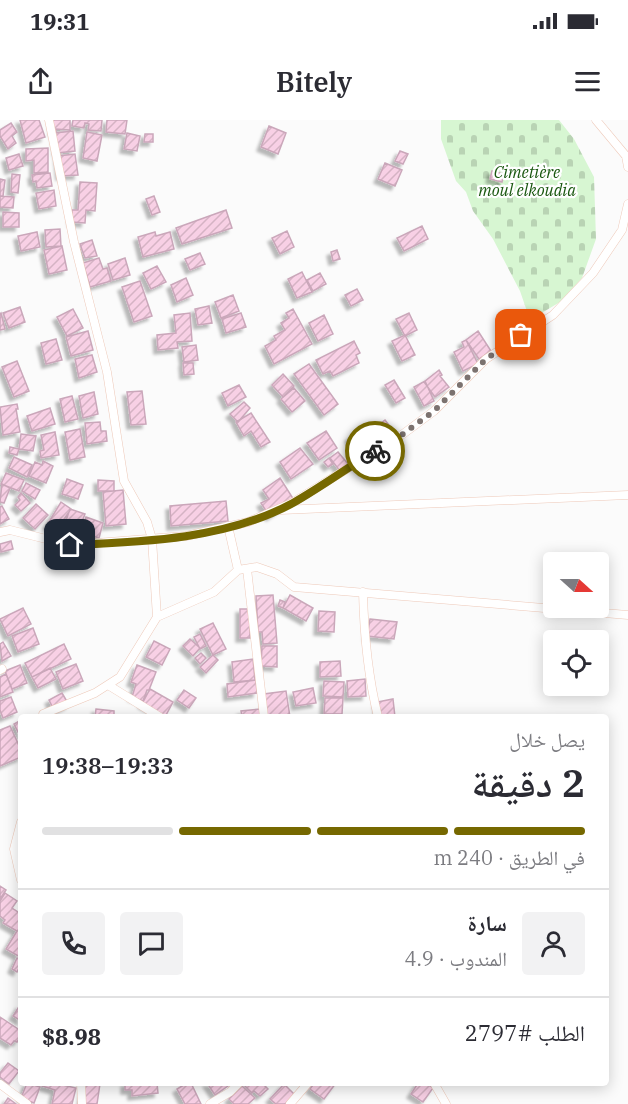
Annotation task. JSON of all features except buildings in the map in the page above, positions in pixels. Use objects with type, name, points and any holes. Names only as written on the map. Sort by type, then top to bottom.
[{"type":"street","points":[[49,120],[74,242],[107,372],[124,481],[147,522],[152,539],[157,617]]},
{"type":"street","points":[[596,120],[626,156],[628,166]]},
{"type":"street","points":[[0,532],[10,530],[70,545],[186,536],[248,522],[292,503],[403,434],[434,411],[486,359],[553,315],[593,273],[622,230],[628,204]]},
{"type":"street","points":[[277,510],[628,495]]},
{"type":"street","points":[[228,526],[238,570]]},
{"type":"street","points":[[43,714],[96,693],[120,677],[157,617],[213,592],[238,570],[257,567],[277,574],[294,587],[628,615]]},
{"type":"street","points":[[247,569],[264,714]]},
{"type":"street","points":[[363,592],[363,622],[369,680],[377,714]]},
{"type":"street","points":[[108,685],[155,714]]},
{"type":"street","points":[[18,834],[14,849],[18,867]]},
{"type":"street","points":[[0,1084],[27,1104]]},
{"type":"street","points":[[81,1086],[82,1104]]},
{"type":"street","points":[[210,1104],[236,1086]]},
{"type":"street","points":[[290,1104],[305,1086]]},
{"type":"street","points":[[436,1086],[446,1104]]},
{"type":"green space","name":"Cimetière moul elkoudia","points":[[441,120],[559,120],[574,139],[594,177],[596,239],[582,278],[560,302],[530,320],[520,291],[493,239],[473,211],[466,192],[456,181],[441,139]]},
{"type":"way so far","points":[[375,451],[434,411],[486,359],[521,335]]},
{"type":"route","points":[[70,545],[186,536],[248,522],[292,503],[375,451]]}]
